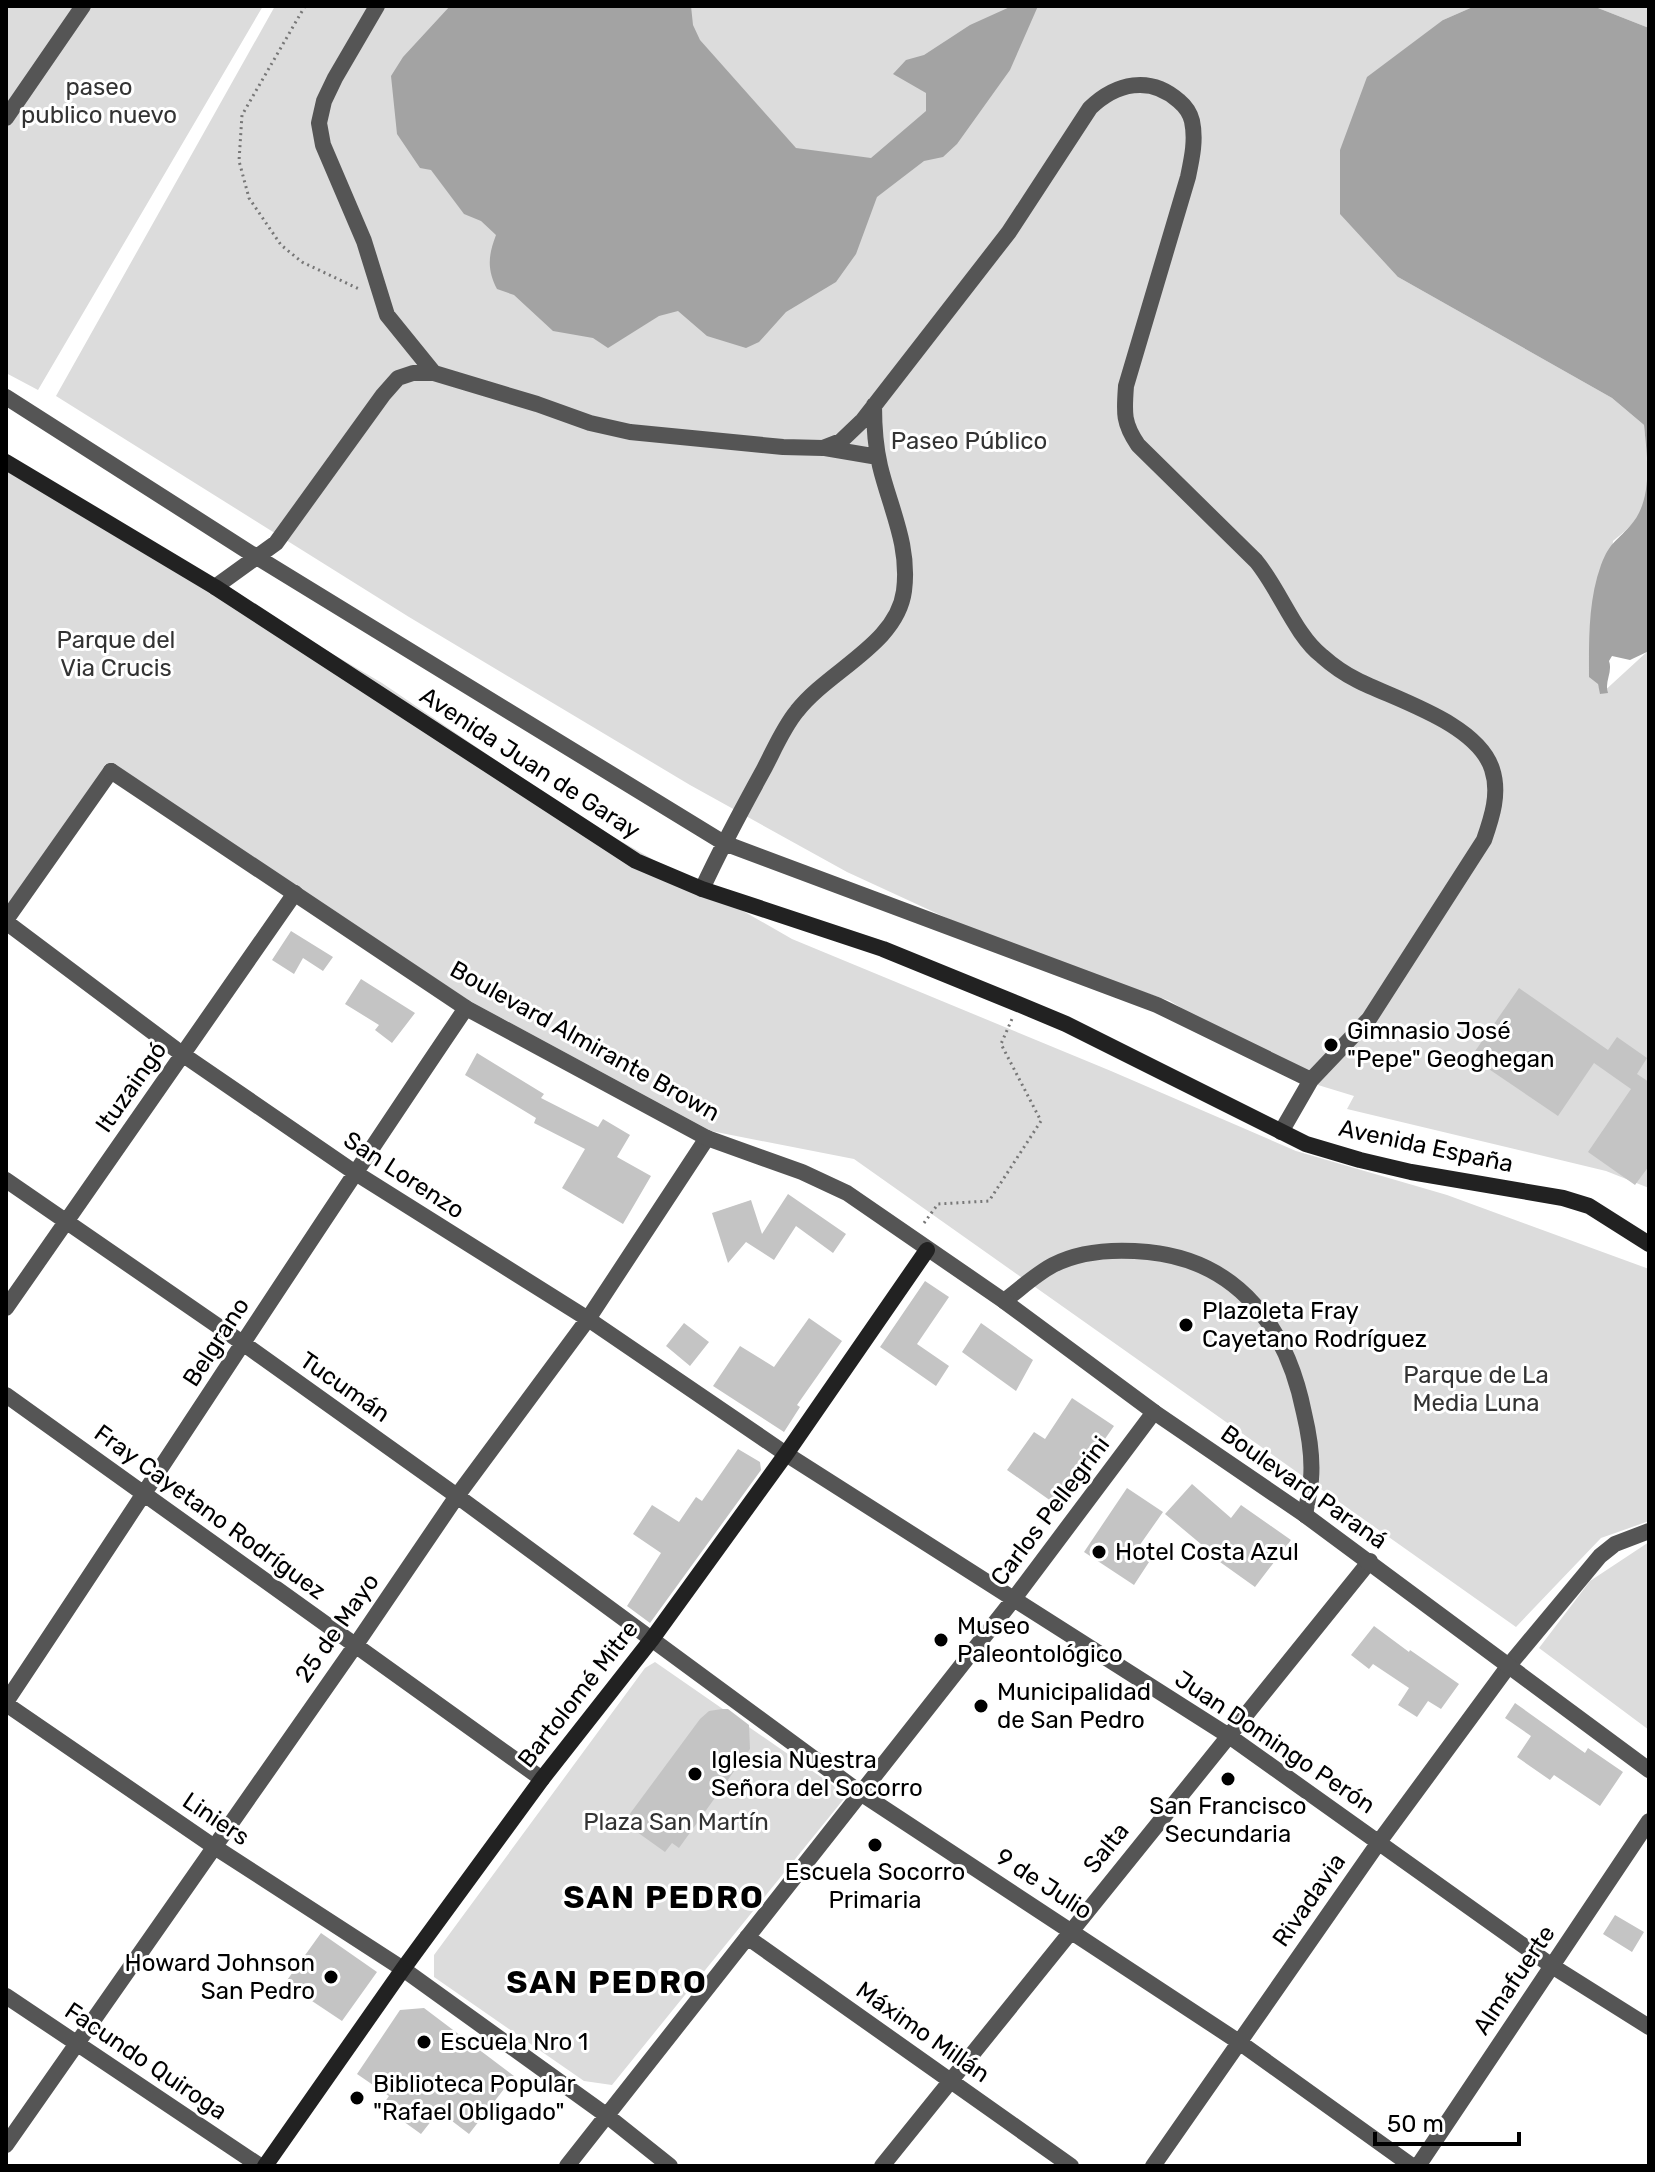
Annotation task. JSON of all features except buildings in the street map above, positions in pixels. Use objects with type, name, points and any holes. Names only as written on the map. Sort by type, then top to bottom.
[{"type":"main road","name":"Avenida Juan de Garay","points":[[6,462],[215,587],[636,861],[702,889],[883,949],[1066,1024]]},
{"type":"main road","name":"Avenida España","points":[[1066,1024],[1306,1144],[1360,1160],[1563,1198],[1601,1213],[1649,1244]]},
{"type":"main road","name":"Bartolomé Mitre","points":[[262,2166],[542,1779],[652,1639],[786,1454],[927,1250]]},
{"type":"street","points":[[6,118],[83,6]]},
{"type":"street","points":[[377,6],[335,78],[324,101],[319,123],[323,145],[364,241],[387,315],[434,373]]},
{"type":"street","points":[[823,448],[841,441],[863,420],[1009,232],[1074,130],[1101,98],[1135,85],[1152,85],[1170,93],[1185,106],[1192,119],[1194,147],[1188,177],[1126,386],[1124,413],[1127,429],[1138,445],[1273,581],[1305,641],[1354,679],[1448,723],[1478,744],[1492,768],[1496,793],[1493,817],[1484,840],[1369,1019],[1311,1080],[1281,1132]]},
{"type":"street","points":[[215,587],[276,543],[383,395],[398,378],[413,373],[434,373],[590,423],[630,432],[823,448],[878,457]]},
{"type":"street","points":[[6,397],[255,556],[724,843],[1157,1005],[1311,1080]]},
{"type":"street","points":[[702,889],[797,711],[889,629],[899,613],[904,589],[904,545],[878,457],[874,405]]},
{"type":"street","name":"Boulevard Almirante Brown","points":[[6,921],[111,771],[466,1008],[707,1138],[829,1183],[927,1250]]},
{"type":"street","name":"Ituzaingó","points":[[6,1308],[295,893]]},
{"type":"street","name":"San Lorenzo","points":[[6,921],[182,1054],[354,1172],[588,1319],[786,1454]]},
{"type":"street","name":"Belgrano","points":[[6,1703],[354,1172],[466,1008]]},
{"type":"street","name":"25 de Mayo","points":[[6,2145],[457,1496],[588,1319],[707,1138]]},
{"type":"street","name":"Tucumán","points":[[6,1180],[244,1344],[652,1639]]},
{"type":"street","name":"Boulevard Paraná","points":[[927,1250],[1004,1301],[1154,1412],[1370,1561],[1649,1770]]},
{"type":"street","points":[[1004,1301],[1053,1265],[1085,1253],[1125,1250],[1165,1254],[1227,1278],[1258,1307],[1278,1334],[1299,1385],[1311,1443],[1311,1477],[1305,1515]]},
{"type":"street","name":"Fray Cayetano Rodríguez","points":[[6,1395],[542,1779]]},
{"type":"street","name":"Carlos Pellegrini","points":[[567,2166],[862,1794],[1154,1412]]},
{"type":"street","name":"Juan Domingo Perón","points":[[786,1454],[1229,1736],[1552,1966],[1649,2027]]},
{"type":"street","name":"Rivadavia","points":[[1153,2166],[1379,1842],[1510,1664],[1585,1570],[1615,1544],[1649,1531]]},
{"type":"street","name":"Salta","points":[[882,2166],[1370,1561]]},
{"type":"street","name":"9 de Julio","points":[[652,1639],[862,1794],[1239,2042],[1412,2166]]},
{"type":"street","name":"Liniers","points":[[6,1703],[213,1846],[403,1969],[606,2115],[670,2166]]},
{"type":"street","name":"Almafuerte","points":[[1418,2166],[1649,1821]]},
{"type":"street","name":"Máximo Millán","points":[[747,1937],[1071,2166]]},
{"type":"street","name":"Facundo Quiroga","points":[[6,1996],[262,2166]]},
{"type":"path","points":[[305,6],[242,115],[239,161],[249,198],[281,245],[302,262],[380,299]]},
{"type":"path","points":[[912,1239],[938,1204],[989,1201],[1041,1121],[1001,1044],[1018,1004]]},
{"type":"green space","name":"paseo publico nuevo","points":[[6,6],[263,6],[38,390],[6,373]]},
{"type":"green space","name":"Paseo Público","points":[[275,6],[1475,6],[1443,20],[1398,277],[1612,398],[1644,425],[1647,489],[1638,517],[1613,541],[1598,684],[1601,694],[1649,650],[1649,1188],[1606,1171],[1347,1109],[1354,1096],[1295,1078],[1170,1001],[1001,943],[847,872],[690,785],[409,617],[56,396]]},
{"type":"green space","points":[[1593,6],[1649,6],[1649,28]]},
{"type":"green space","points":[[6,462],[382,683],[584,820],[792,939],[1296,1151],[1447,1195],[1649,1269],[1649,1521],[1601,1538],[1516,1627],[854,1159],[711,1131],[470,1001],[111,765],[6,911]]},
{"type":"green space","points":[[1649,1542],[1649,1730],[1539,1648],[1590,1581]]},
{"type":"green space","name":"Plaza San Martín","points":[[655,1662],[847,1795],[612,2085],[584,2081],[434,1977],[434,1955],[645,1668]]},
{"type":"shaded area","points":[[450,6],[691,6],[693,25],[700,40],[796,148],[871,158],[926,111],[926,93],[893,74],[906,60],[924,55],[970,25],[1012,6],[1038,6],[1010,70],[957,144],[943,157],[924,161],[877,197],[856,254],[836,282],[786,312],[759,342],[746,348],[707,336],[678,311],[659,316],[608,348],[593,338],[553,331],[514,295],[497,289],[490,262],[496,235],[481,221],[464,214],[431,170],[420,168],[397,134],[391,76],[403,57]]},
{"type":"shaded area","points":[[1475,6],[1593,6],[1649,28],[1649,651],[1630,660],[1612,656],[1609,661],[1608,693],[1600,694],[1598,684],[1589,677],[1591,607],[1604,557],[1638,516],[1643,504],[1647,478],[1644,425],[1612,398],[1398,277],[1340,214],[1340,150],[1367,77],[1443,20]]},
{"type":"place","name":"Gimnasio José \"Pepe\" Geoghegan","points":[[1331,1045]]},
{"type":"place","name":"Plazoleta Fray Cayetano Rodríguez","points":[[1186,1325]]},
{"type":"place","name":"Hotel Costa Azul","points":[[1099,1552]]},
{"type":"place","name":"Museo Paleontológico","points":[[941,1640]]},
{"type":"place","name":"Municipalidad de San Pedro","points":[[981,1706]]},
{"type":"place","name":"Iglesia Nuestra Señora del Socorro","points":[[695,1774]]},
{"type":"place","name":"San Francisco Secundaria","points":[[1228,1779]]},
{"type":"place","name":"Escuela Socorro Primaria","points":[[875,1845]]},
{"type":"place","name":"Howard Johnson San Pedro","points":[[331,1977]]},
{"type":"place","name":"Escuela Nro 1","points":[[424,2042]]},
{"type":"place","name":"Biblioteca Popular \"Rafael Obligado\"","points":[[357,2098]]},
{"type":"district","name":"SAN PEDRO","points":[[664,1897]]},
{"type":"district","name":"SAN PEDRO","points":[[607,1982]]},
{"type":"park label","name":"Parque del Via Crucis","points":[[116,654]]},
{"type":"park label","name":"Parque de La Media Luna","points":[[1476,1389]]}]
